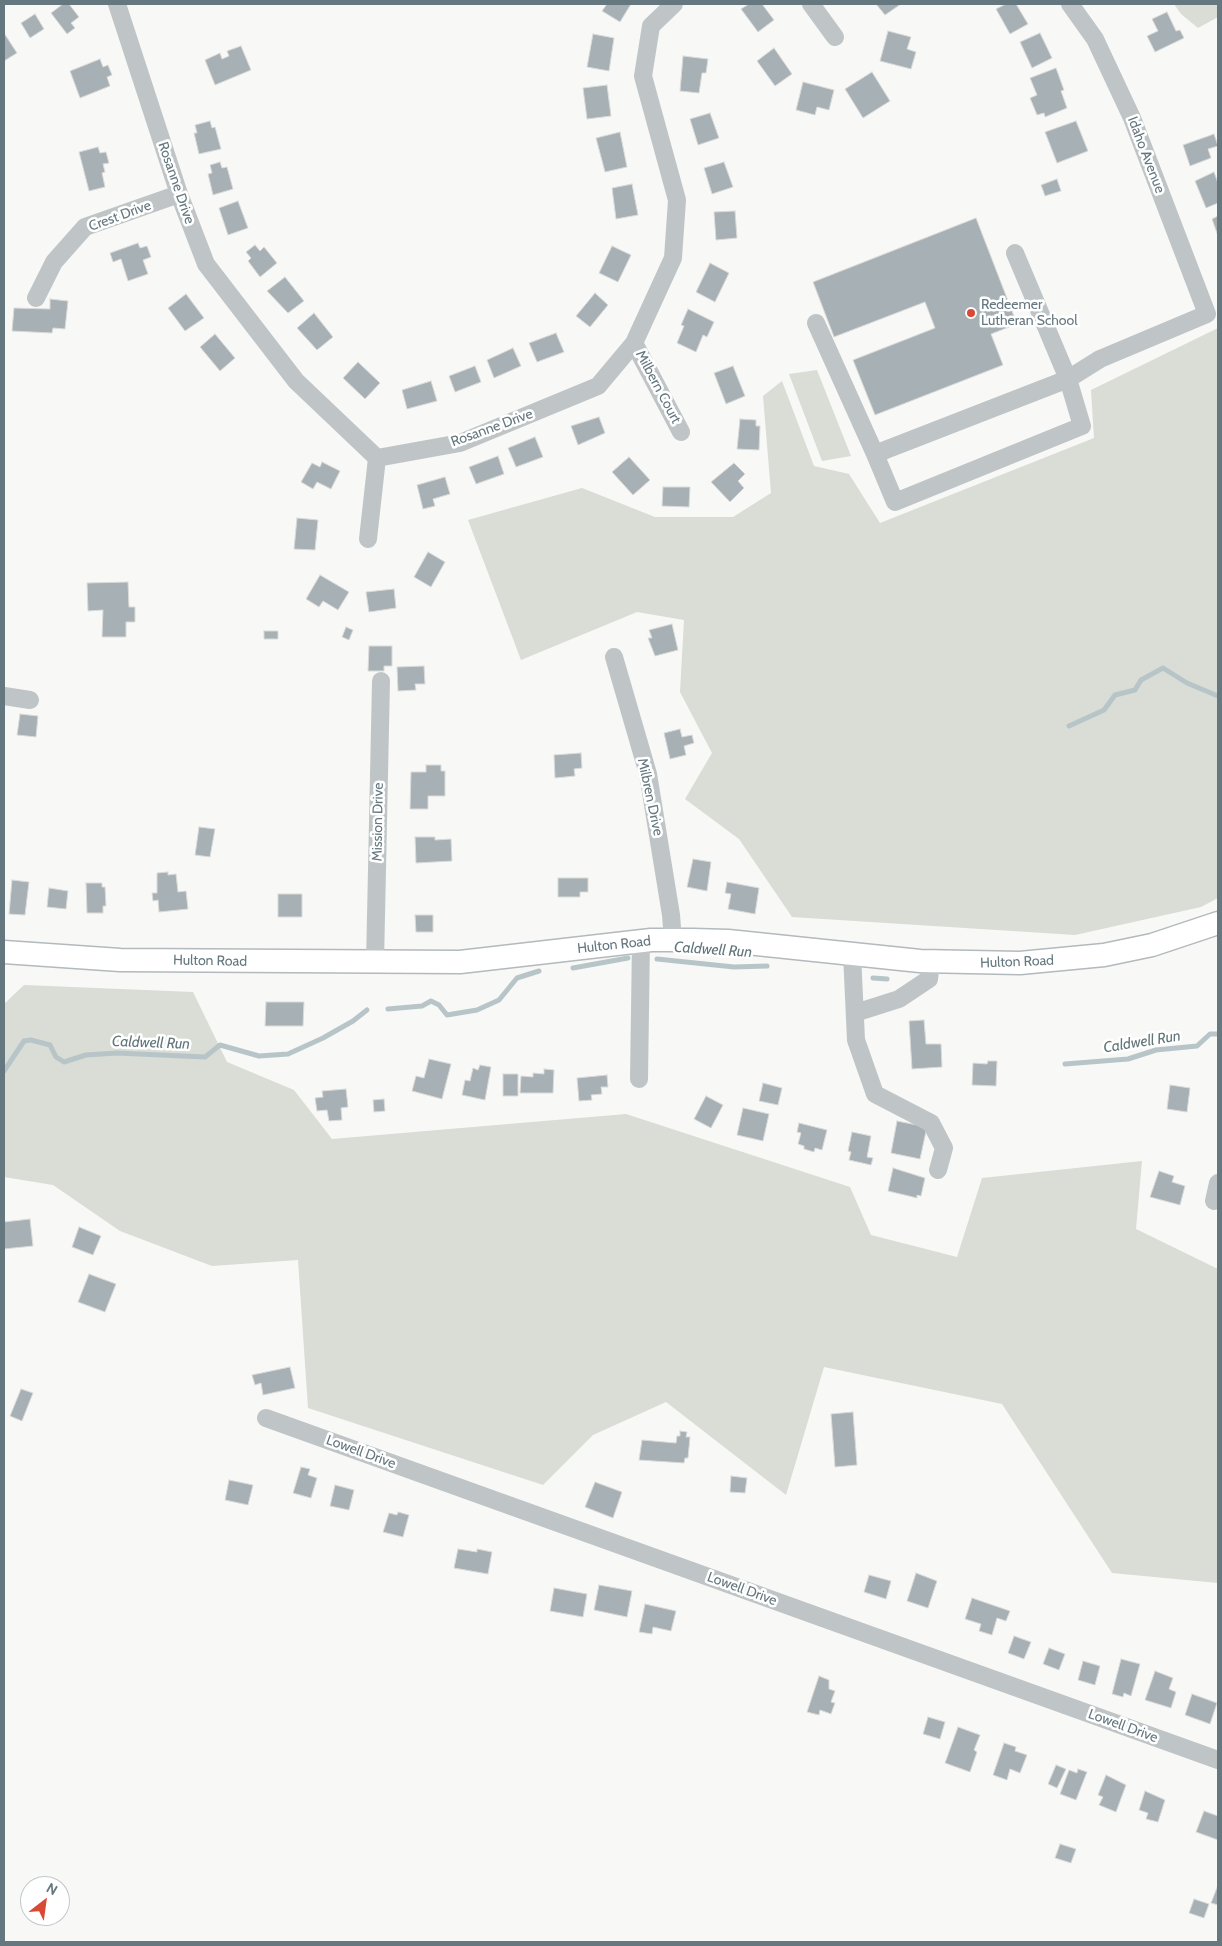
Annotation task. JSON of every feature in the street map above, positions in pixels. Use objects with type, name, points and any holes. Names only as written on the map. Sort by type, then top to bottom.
[{"type":"main road","name":"Hulton Road","points":[[4,952],[120,960],[460,962],[641,941],[673,940],[728,941],[931,961],[1020,963],[1104,955],[1152,945],[1218,925]]},
{"type":"street","name":"Rosanne Drive","points":[[117,4],[179,194],[206,264],[296,381],[377,458],[460,443],[598,386],[634,342],[673,258],[677,200],[642,76],[651,26],[674,4]]},
{"type":"street","points":[[811,4],[835,37]]},
{"type":"street","name":"Idaho Avenue","points":[[1068,379],[1100,359],[1207,314],[1132,118],[1095,39],[1070,4]]},
{"type":"street","name":"Crest Drive","points":[[36,298],[54,262],[85,227],[179,194]]},
{"type":"street","points":[[816,323],[895,502],[1082,426],[1068,379],[1015,254]]},
{"type":"street","name":"Milbern Court","points":[[634,342],[681,432]]},
{"type":"street","points":[[875,454],[1068,379]]},
{"type":"street","points":[[368,539],[377,458]]},
{"type":"street","name":"Milbren Drive","points":[[614,656],[650,782],[671,915],[673,940]]},
{"type":"street","name":"Mission Drive","points":[[375,963],[381,681]]},
{"type":"street","points":[[4,696],[30,700]]},
{"type":"street","points":[[639,1079],[641,941]]},
{"type":"street","points":[[852,954],[856,1040],[875,1094],[931,1123],[944,1148],[938,1170]]},
{"type":"street","points":[[855,1013],[899,999],[929,979],[931,961]]},
{"type":"street","points":[[1214,1200],[1218,1183]]},
{"type":"street","name":"Lowell Drive","points":[[266,1418],[1218,1760]]},
{"type":"shaded area","points":[[1174,4],[1218,4],[1218,17],[1198,28],[1181,14]]},
{"type":"shaded area","points":[[1218,328],[1218,898],[1201,907],[1075,935],[792,917],[739,839],[685,799],[712,753],[680,692],[684,620],[637,612],[521,660],[468,520],[582,488],[655,517],[733,517],[771,493],[763,396],[782,381],[814,466],[849,474],[880,523],[1094,438],[1091,390]]},
{"type":"shaded area","points":[[817,370],[851,456],[822,461],[789,374]]},
{"type":"shaded area","points":[[24,985],[193,992],[227,1062],[294,1090],[332,1139],[626,1114],[850,1187],[871,1235],[957,1257],[982,1178],[1142,1161],[1136,1229],[1218,1269],[1218,1583],[1112,1573],[1002,1404],[824,1367],[786,1495],[666,1402],[593,1435],[543,1485],[308,1408],[298,1260],[212,1266],[120,1231],[53,1185],[4,1177],[4,1004]]},
{"type":"building","points":[[63,4],[69,4],[79,17],[71,23],[75,28],[67,34],[51,13]]},
{"type":"building","points":[[607,4],[631,4],[620,22],[602,11]]},
{"type":"building","points":[[749,4],[762,4],[774,20],[758,32],[741,9]]},
{"type":"building","points":[[876,4],[901,4],[885,15]]},
{"type":"building","points":[[1006,4],[1016,4],[1028,24],[1010,34],[996,9]]},
{"type":"building","points":[[1167,12],[1176,31],[1180,30],[1184,38],[1155,52],[1147,36],[1158,31],[1152,19]]},
{"type":"building","points":[[35,14],[44,29],[30,38],[21,23]]},
{"type":"building","points":[[888,31],[911,37],[907,49],[916,52],[911,69],[880,61]]},
{"type":"building","points":[[4,33],[17,53],[4,61]]},
{"type":"building","points":[[1040,33],[1052,58],[1032,68],[1020,42]]},
{"type":"building","points":[[593,34],[614,38],[609,71],[587,67]]},
{"type":"building","points":[[241,46],[251,70],[215,85],[205,60],[220,53],[222,59],[229,56],[227,51]]},
{"type":"building","points":[[774,48],[792,74],[775,86],[757,61]]},
{"type":"building","points":[[683,56],[708,59],[706,73],[702,73],[699,93],[680,91]]},
{"type":"building","points":[[100,59],[103,67],[108,65],[112,75],[107,77],[110,86],[80,98],[70,71]]},
{"type":"building","points":[[1056,68],[1064,90],[1061,91],[1067,108],[1045,117],[1044,113],[1037,115],[1030,98],[1037,95],[1030,78]]},
{"type":"building","points":[[872,72],[890,101],[863,118],[845,89]]},
{"type":"building","points":[[803,82],[834,90],[829,110],[817,107],[815,115],[796,110]]},
{"type":"building","points":[[607,85],[611,116],[587,119],[583,88]]},
{"type":"building","points":[[710,113],[719,138],[698,145],[690,119]]},
{"type":"building","points":[[210,121],[212,128],[215,127],[221,149],[199,154],[194,133],[197,133],[195,125]]},
{"type":"building","points":[[1076,121],[1088,151],[1057,163],[1045,132]]},
{"type":"building","points":[[620,132],[627,167],[605,172],[596,138]]},
{"type":"building","points":[[1214,134],[1218,146],[1208,149],[1211,158],[1190,166],[1183,145]]},
{"type":"building","points":[[98,147],[100,153],[106,152],[109,163],[103,164],[105,172],[102,173],[105,187],[89,191],[79,152]]},
{"type":"building","points":[[220,162],[222,168],[227,167],[233,189],[213,195],[208,174],[212,173],[210,165]]},
{"type":"building","points":[[724,162],[733,187],[712,194],[704,168]]},
{"type":"building","points":[[1214,172],[1218,183],[1218,203],[1206,208],[1195,181]]},
{"type":"building","points":[[1057,179],[1061,191],[1045,196],[1041,185]]},
{"type":"building","points":[[632,184],[638,215],[616,219],[612,188]]},
{"type":"building","points":[[238,201],[248,228],[228,235],[219,208]]},
{"type":"building","points":[[735,211],[737,238],[716,240],[714,212]]},
{"type":"building","points":[[1218,216],[1218,236],[1212,219]]},
{"type":"building","name":"Redeemer Lutheran School","points":[[976,218],[1017,324],[991,334],[1003,365],[875,415],[853,360],[935,328],[925,302],[834,337],[813,282]]},
{"type":"building","points":[[138,243],[140,248],[147,246],[151,257],[143,260],[148,274],[128,281],[121,259],[113,262],[110,253]]},
{"type":"building","points":[[255,245],[260,251],[264,247],[277,263],[260,277],[248,261],[251,258],[246,252]]},
{"type":"building","points":[[612,246],[631,255],[618,282],[599,273]]},
{"type":"building","points":[[710,263],[729,273],[715,302],[696,292]]},
{"type":"building","points":[[285,277],[304,301],[288,313],[267,291]]},
{"type":"building","points":[[595,293],[608,305],[590,327],[576,316]]},
{"type":"building","points":[[186,294],[204,318],[185,331],[168,308]]},
{"type":"building","points":[[50,299],[68,301],[65,329],[53,328],[52,333],[12,331],[14,308],[50,309]]},
{"type":"building","points":[[688,309],[714,322],[707,337],[703,335],[696,352],[677,343],[684,326],[681,325]]},
{"type":"building","points":[[314,313],[333,337],[317,350],[297,328]]},
{"type":"building","points":[[556,333],[564,352],[537,362],[529,343]]},
{"type":"building","points":[[215,334],[235,358],[220,371],[200,347]]},
{"type":"building","points":[[513,348],[521,366],[494,378],[487,360]]},
{"type":"building","points":[[358,362],[380,383],[365,399],[343,378]]},
{"type":"building","points":[[475,366],[481,382],[455,392],[449,376]]},
{"type":"building","points":[[733,366],[745,396],[726,404],[714,373]]},
{"type":"building","points":[[431,381],[437,401],[407,409],[402,390]]},
{"type":"building","points":[[599,417],[605,433],[578,445],[571,426]]},
{"type":"building","points":[[740,419],[756,420],[756,426],[760,426],[759,450],[737,449]]},
{"type":"building","points":[[535,437],[543,457],[516,467],[508,448]]},
{"type":"building","points":[[498,456],[504,474],[476,484],[469,467]]},
{"type":"building","points":[[629,457],[650,480],[633,495],[612,472]]},
{"type":"building","points":[[322,462],[340,471],[331,489],[317,482],[313,489],[301,482],[312,463],[320,467]]},
{"type":"building","points":[[734,463],[745,474],[738,481],[744,488],[730,502],[711,482]]},
{"type":"building","points":[[445,477],[450,494],[433,499],[435,506],[423,509],[417,485]]},
{"type":"building","points":[[663,487],[690,487],[689,507],[662,506]]},
{"type":"building","points":[[297,518],[318,520],[315,550],[294,549]]},
{"type":"building","points":[[428,552],[445,562],[431,587],[414,577]]},
{"type":"building","points":[[320,575],[349,592],[338,610],[323,601],[319,607],[306,599]]},
{"type":"building","points":[[128,582],[129,607],[135,607],[135,622],[126,622],[126,637],[102,637],[103,610],[88,611],[87,583]]},
{"type":"building","points":[[394,589],[396,608],[369,612],[366,592]]},
{"type":"building","points":[[672,624],[678,650],[655,656],[648,638],[652,638],[649,630]]},
{"type":"building","points":[[346,627],[353,630],[349,640],[342,637]]},
{"type":"building","points":[[264,631],[278,631],[278,639],[264,639]]},
{"type":"building","points":[[369,646],[392,646],[392,666],[384,666],[384,671],[368,671]]},
{"type":"building","points":[[424,666],[425,684],[415,684],[416,690],[398,691],[397,667]]},
{"type":"building","points":[[20,714],[38,716],[36,737],[17,735]]},
{"type":"building","points":[[680,729],[682,737],[692,735],[694,743],[684,746],[686,755],[670,759],[664,733]]},
{"type":"building","points":[[581,753],[582,768],[574,769],[575,776],[555,778],[554,755]]},
{"type":"building","points":[[426,765],[441,765],[441,771],[445,771],[445,796],[428,796],[428,809],[410,809],[411,772],[426,772]]},
{"type":"building","points":[[199,827],[215,829],[210,857],[195,855]]},
{"type":"building","points":[[415,837],[435,837],[435,840],[451,839],[452,861],[416,863]]},
{"type":"building","points":[[693,859],[711,862],[707,891],[687,887]]},
{"type":"building","points":[[168,872],[168,875],[176,874],[178,892],[186,891],[188,909],[159,912],[158,900],[153,901],[152,893],[157,893],[157,873]]},
{"type":"building","points":[[558,878],[588,878],[588,892],[580,892],[580,897],[558,897]]},
{"type":"building","points":[[12,880],[29,882],[25,915],[9,914]]},
{"type":"building","points":[[727,882],[759,888],[755,914],[728,909],[731,894],[725,893]]},
{"type":"building","points":[[86,883],[102,883],[102,887],[105,887],[106,906],[103,906],[103,913],[87,913]]},
{"type":"building","points":[[49,888],[68,891],[66,909],[47,907]]},
{"type":"building","points":[[278,894],[302,894],[302,917],[278,917]]},
{"type":"building","points":[[415,915],[433,915],[433,932],[416,932]]},
{"type":"building","points":[[266,1002],[304,1002],[303,1026],[265,1026]]},
{"type":"building","points":[[924,1020],[926,1044],[941,1044],[942,1067],[912,1069],[909,1021]]},
{"type":"building","points":[[429,1059],[451,1064],[442,1099],[412,1091],[416,1076],[424,1078]]},
{"type":"building","points":[[988,1061],[997,1061],[996,1086],[972,1085],[973,1063],[987,1064]]},
{"type":"building","points":[[480,1065],[491,1067],[485,1100],[462,1095],[465,1080],[470,1081],[473,1068],[478,1070]]},
{"type":"building","points":[[544,1069],[554,1070],[553,1093],[520,1093],[521,1076],[533,1077],[533,1073],[544,1074]]},
{"type":"building","points":[[503,1074],[518,1074],[518,1096],[503,1096]]},
{"type":"building","points":[[607,1075],[608,1087],[601,1087],[602,1094],[591,1095],[592,1100],[579,1101],[577,1078]]},
{"type":"building","points":[[763,1083],[782,1088],[778,1105],[759,1101]]},
{"type":"building","points":[[1170,1085],[1190,1088],[1187,1112],[1167,1109]]},
{"type":"building","points":[[346,1089],[348,1107],[341,1108],[342,1120],[329,1121],[327,1110],[317,1111],[315,1098],[323,1097],[322,1091]]},
{"type":"building","points":[[706,1096],[723,1105],[711,1128],[694,1119]]},
{"type":"building","points":[[384,1099],[385,1111],[374,1112],[373,1100]]},
{"type":"building","points":[[743,1108],[769,1114],[763,1141],[737,1135]]},
{"type":"building","points":[[897,1121],[927,1127],[920,1159],[891,1153]]},
{"type":"building","points":[[799,1123],[827,1130],[822,1150],[815,1148],[814,1152],[804,1149],[804,1146],[798,1144],[801,1133],[797,1132]]},
{"type":"building","points":[[852,1132],[871,1136],[867,1157],[873,1158],[871,1165],[849,1160],[851,1152],[848,1151]]},
{"type":"building","points":[[893,1168],[925,1178],[921,1196],[917,1195],[917,1198],[888,1191]]},
{"type":"building","points":[[1159,1171],[1174,1176],[1172,1182],[1185,1186],[1180,1205],[1150,1197]]},
{"type":"building","points":[[30,1219],[33,1246],[4,1249],[4,1222]]},
{"type":"building","points":[[79,1227],[101,1236],[93,1255],[72,1247]]},
{"type":"building","points":[[89,1274],[116,1284],[105,1312],[78,1302]]},
{"type":"building","points":[[290,1367],[295,1388],[263,1395],[261,1383],[255,1385],[252,1375]]},
{"type":"building","points":[[21,1389],[33,1393],[22,1421],[10,1416]]},
{"type":"building","points":[[853,1412],[857,1465],[835,1467],[831,1414]]},
{"type":"building","points":[[680,1431],[687,1432],[686,1437],[690,1437],[688,1458],[685,1458],[684,1463],[639,1460],[642,1440],[676,1443],[677,1436],[680,1436]]},
{"type":"building","points":[[301,1467],[310,1469],[308,1475],[317,1478],[311,1498],[293,1493]]},
{"type":"building","points":[[731,1476],[747,1478],[745,1493],[730,1492]]},
{"type":"building","points":[[229,1480],[253,1485],[248,1505],[225,1500]]},
{"type":"building","points":[[595,1482],[622,1492],[613,1518],[585,1507]]},
{"type":"building","points":[[335,1485],[354,1490],[349,1510],[330,1506]]},
{"type":"building","points":[[398,1512],[409,1515],[403,1537],[383,1532],[389,1513],[397,1515]]},
{"type":"building","points":[[458,1549],[477,1552],[477,1549],[492,1552],[488,1574],[454,1568]]},
{"type":"building","points":[[916,1573],[937,1581],[928,1608],[907,1601]]},
{"type":"building","points":[[869,1575],[891,1581],[886,1599],[864,1592]]},
{"type":"building","points":[[599,1585],[632,1591],[627,1617],[594,1610]]},
{"type":"building","points":[[554,1588],[587,1594],[583,1617],[550,1611]]},
{"type":"building","points":[[972,1598],[1010,1611],[1006,1621],[997,1618],[992,1635],[979,1631],[981,1624],[965,1619]]},
{"type":"building","points":[[645,1604],[676,1611],[671,1631],[653,1627],[652,1634],[639,1632]]},
{"type":"building","points":[[1014,1636],[1031,1642],[1024,1659],[1008,1653]]},
{"type":"building","points":[[1049,1648],[1065,1654],[1059,1670],[1043,1664]]},
{"type":"building","points":[[1121,1659],[1140,1664],[1131,1696],[1124,1693],[1123,1697],[1112,1694]]},
{"type":"building","points":[[1083,1661],[1100,1666],[1095,1685],[1078,1680]]},
{"type":"building","points":[[1155,1671],[1173,1678],[1169,1689],[1176,1692],[1171,1708],[1145,1700]]},
{"type":"building","points":[[819,1676],[829,1680],[829,1689],[835,1691],[831,1702],[835,1703],[831,1714],[820,1710],[819,1715],[807,1712]]},
{"type":"building","points":[[1192,1694],[1217,1703],[1210,1724],[1185,1715]]},
{"type":"building","points":[[928,1717],[945,1722],[940,1739],[923,1734]]},
{"type":"building","points":[[958,1727],[980,1735],[974,1750],[977,1752],[970,1772],[945,1763]]},
{"type":"building","points":[[1004,1743],[1016,1747],[1015,1751],[1027,1755],[1020,1773],[1010,1769],[1007,1780],[993,1775]]},
{"type":"building","points":[[1056,1765],[1066,1769],[1057,1788],[1048,1784]]},
{"type":"building","points":[[1078,1769],[1087,1772],[1076,1800],[1060,1794],[1069,1770],[1077,1773]]},
{"type":"building","points":[[1106,1775],[1126,1785],[1116,1812],[1099,1805],[1103,1797],[1098,1795]]},
{"type":"building","points":[[1145,1791],[1165,1800],[1158,1822],[1146,1819],[1148,1813],[1139,1810]]},
{"type":"building","points":[[1204,1811],[1218,1816],[1218,1840],[1196,1832]]},
{"type":"building","points":[[1060,1844],[1076,1849],[1071,1863],[1055,1858]]},
{"type":"building","points":[[1218,1885],[1218,1905],[1211,1903]]},
{"type":"building","points":[[1194,1899],[1209,1904],[1204,1918],[1189,1913]]},
{"type":"waterway","points":[[1069,726],[1104,710],[1115,695],[1135,690],[1141,680],[1163,668],[1187,683],[1218,696]]},
{"type":"waterway","name":"Caldwell Run","points":[[573,968],[628,958]]},
{"type":"waterway","name":"Caldwell Run","points":[[657,959],[734,967],[767,966]]},
{"type":"waterway","name":"Caldwell Run","points":[[388,1009],[422,1006],[431,1001],[439,1005],[447,1015],[477,1010],[499,1000],[517,978],[539,971]]},
{"type":"waterway","name":"Caldwell Run","points":[[873,978],[887,979]]},
{"type":"waterway","name":"Caldwell Run","points":[[4,1071],[24,1041],[31,1040],[50,1045],[56,1057],[64,1062],[86,1055],[117,1053],[205,1057],[220,1045],[259,1056],[288,1054],[323,1038],[353,1021],[367,1010]]},
{"type":"waterway","name":"Caldwell Run","points":[[1065,1064],[1128,1059],[1156,1050],[1197,1046],[1210,1034],[1218,1034]]},
{"type":"place","name":"Redeemer Lutheran School","points":[[971,313]]}]
